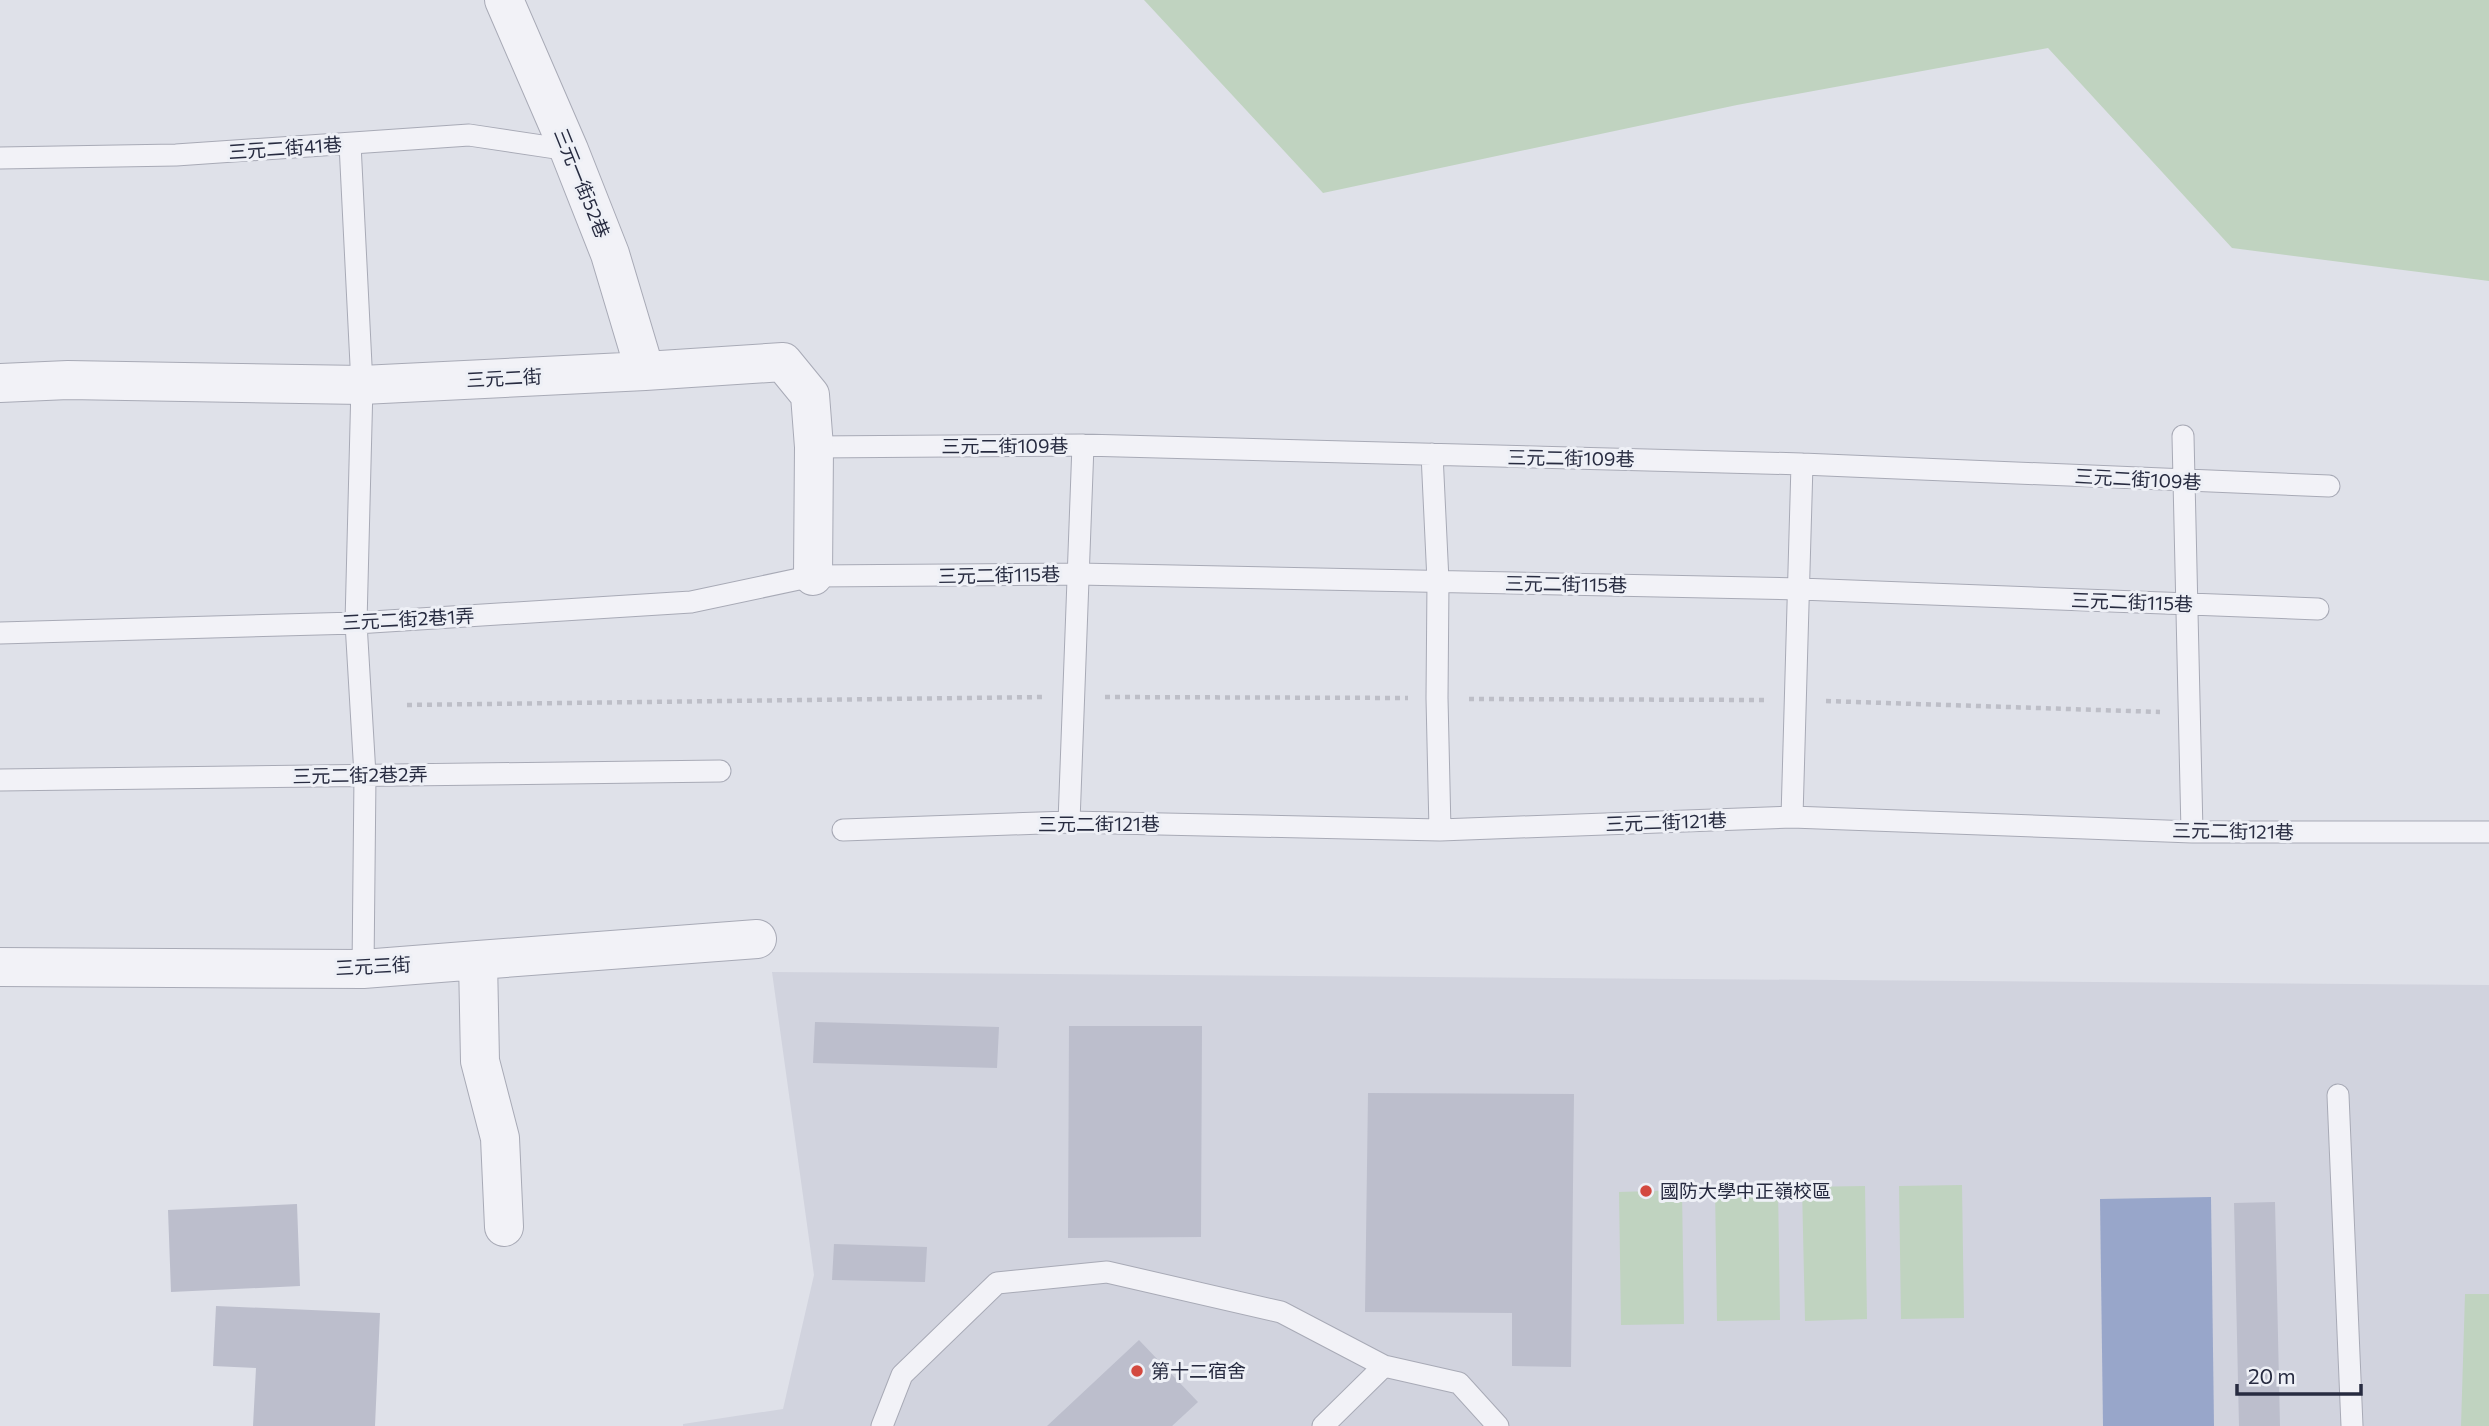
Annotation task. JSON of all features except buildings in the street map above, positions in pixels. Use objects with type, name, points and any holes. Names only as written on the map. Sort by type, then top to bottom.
[{"type":"street","name":"三元一街52巷","points":[[504,0],[569,150],[610,254],[645,371]]},
{"type":"street","name":"三元二街","points":[[0,383],[68,380],[362,385],[783,362],[810,395],[814,447],[813,576]]},
{"type":"street","name":"三元三街","points":[[0,967],[363,969],[757,939]]},
{"type":"street","points":[[478,960],[480,1061],[500,1138],[504,1227]]},
{"type":"lane","name":"三元二街41巷","points":[[0,158],[176,155],[469,135],[569,150]]},
{"type":"lane","points":[[350,144],[362,385],[356,623],[365,775],[363,969]]},
{"type":"lane","points":[[2183,436],[2192,832]]},
{"type":"lane","points":[[1069,822],[1083,446]]},
{"type":"lane","name":"三元二街109巷","points":[[814,447],[1083,446],[1432,454],[1802,464],[2329,486]]},
{"type":"lane","points":[[1432,454],[1438,581],[1440,830]]},
{"type":"lane","points":[[1792,817],[1802,464]]},
{"type":"lane","name":"三元二街115巷","points":[[813,576],[1079,574],[1438,581],[1800,589],[2318,609]]},
{"type":"lane","name":"三元二街2巷1弄","points":[[0,633],[356,623],[691,602],[813,576]]},
{"type":"lane","name":"三元二街2巷2弄","points":[[0,780],[720,771]]},
{"type":"lane","name":"三元二街121巷","points":[[843,830],[1069,822],[1440,830],[1792,817],[2192,832],[2489,832]]},
{"type":"lane","points":[[2338,1095],[2352,1426]]},
{"type":"lane","points":[[882,1426],[902,1375],[997,1283],[1107,1272],[1281,1312],[1384,1366],[1458,1383],[1497,1426]]},
{"type":"lane","points":[[1323,1426],[1384,1366]]},
{"type":"path","points":[[407,705],[1074,696],[1796,701],[2190,712]]},
{"type":"shaded area","name":"國防大學中正嶺校區","points":[[772,972],[2489,985],[2489,1426],[683,1426],[783,1409],[814,1275]]},
{"type":"green space","points":[[1144,0],[2489,0],[2489,281],[2232,248],[2048,48],[1737,105],[1323,193]]},
{"type":"green space","points":[[1962,1185],[1964,1318],[1901,1319],[1899,1186]]},
{"type":"green space","points":[[1778,1186],[1780,1320],[1717,1321],[1715,1188]]},
{"type":"green space","points":[[1865,1186],[1867,1319],[1805,1321],[1802,1187]]},
{"type":"green space","points":[[1682,1190],[1684,1324],[1621,1325],[1619,1192]]},
{"type":"green space","points":[[2465,1294],[2489,1294],[2489,1426],[2461,1426]]},
{"type":"water","points":[[2211,1197],[2214,1426],[2103,1426],[2100,1199]]},
{"type":"place","name":"國防大學中正嶺校區","points":[[1646,1191]]},
{"type":"place","name":"第十二宿舍","points":[[1137,1371]]}]
